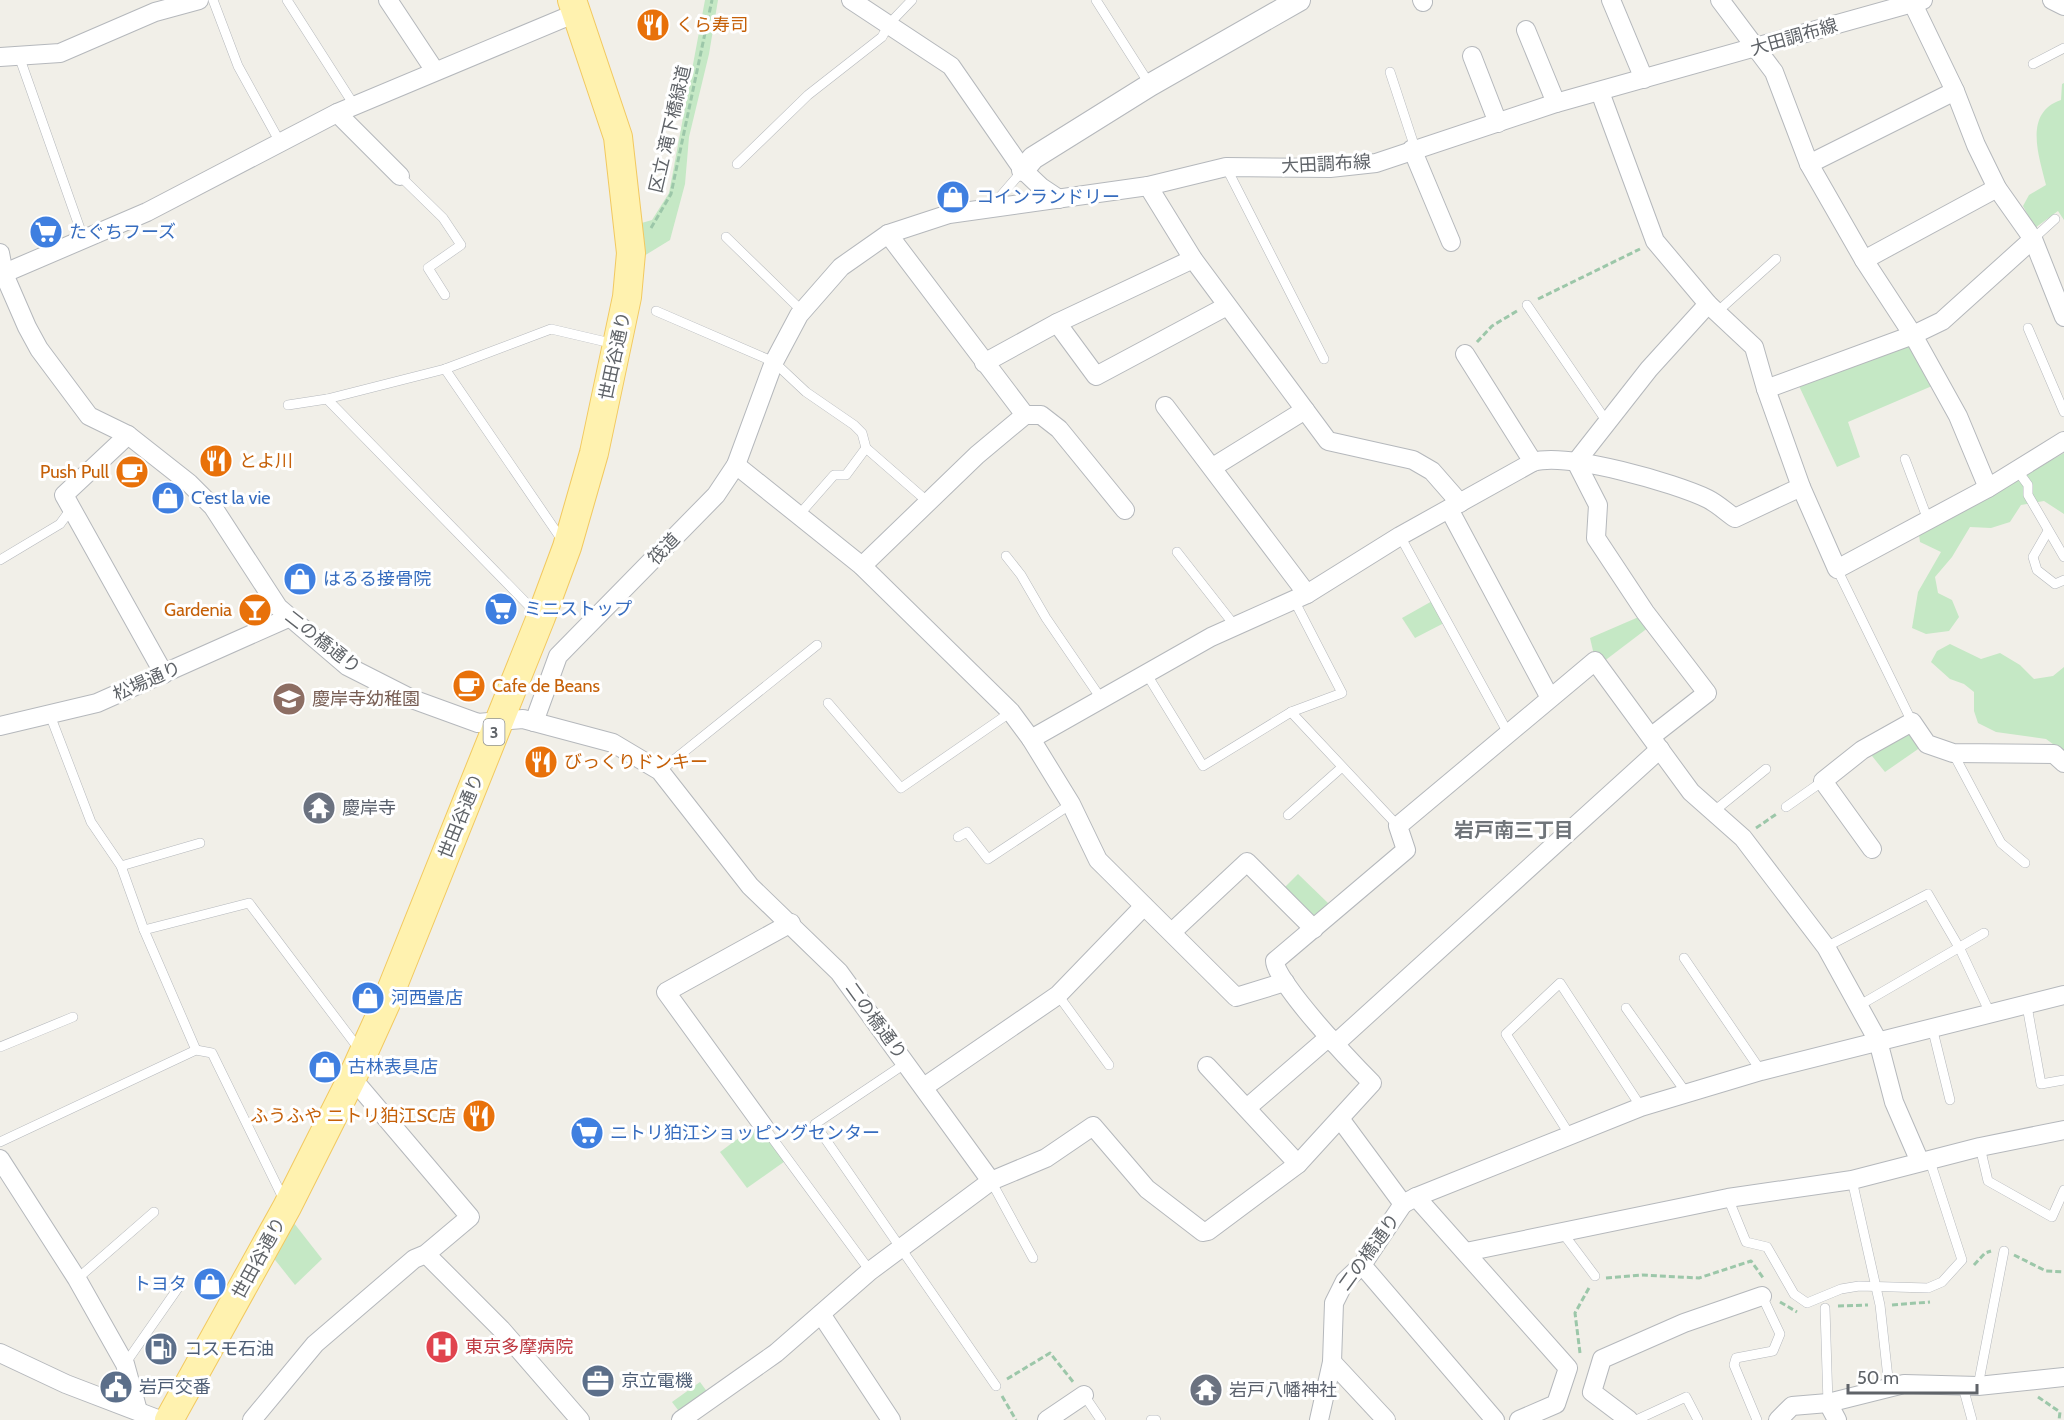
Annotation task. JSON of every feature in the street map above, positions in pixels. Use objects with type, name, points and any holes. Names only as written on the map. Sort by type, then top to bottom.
[{"type":"main road","name":"世田谷通り","points":[[169,1420],[287,1207],[386,1003],[567,547],[594,453],[627,297],[631,253],[618,137],[574,7]]},
{"type":"street","points":[[0,57],[60,53],[155,12],[199,0]]},
{"type":"street","points":[[388,0],[435,70]]},
{"type":"street","points":[[851,0],[951,66],[1023,170],[1041,187],[1059,199]]},
{"type":"street","points":[[1023,170],[1032,158],[1150,85],[1299,0]]},
{"type":"street","points":[[1611,0],[1644,79]]},
{"type":"street","points":[[1720,0],[1774,72],[1809,164],[1864,260],[1913,335],[1958,417],[1988,488]]},
{"type":"street","points":[[2052,0],[2064,6]]},
{"type":"street","points":[[1916,1],[1976,145],[1997,188],[2033,239],[2064,317]]},
{"type":"street","name":"大田調布線","points":[[774,362],[802,311],[841,267],[888,234],[950,214],[1148,186],[1226,167],[1330,168],[1376,162],[1556,103],[1754,48],[1869,8],[1916,1]]},
{"type":"street","points":[[2,274],[147,212],[345,109],[574,7]]},
{"type":"street","points":[[1526,30],[1556,103]]},
{"type":"street","points":[[1472,56],[1498,123]]},
{"type":"street","points":[[1809,164],[1955,91]]},
{"type":"street","points":[[1600,92],[1655,241],[1712,308],[1754,347],[1766,389],[1801,487],[1837,569],[1988,488],[2064,441]]},
{"type":"street","points":[[345,109],[400,176]]},
{"type":"street","points":[[1413,149],[1451,242]]},
{"type":"street","points":[[1148,186],[1193,259],[1329,441],[1413,460],[1432,471],[1455,506],[1550,698]]},
{"type":"street","points":[[1864,260],[1997,188]]},
{"type":"street","points":[[888,234],[1025,415]]},
{"type":"street","points":[[1766,389],[1913,335],[1942,321],[2033,239]]},
{"type":"street","name":"二の橋通り","points":[[0,253],[2,274],[39,349],[89,416],[128,435],[189,483],[213,507],[288,618],[347,666],[412,699],[478,723],[523,719],[613,742],[660,771],[750,886],[792,923],[840,972],[991,1181]]},
{"type":"street","points":[[984,363],[1057,323],[1193,259]]},
{"type":"street","points":[[1057,323],[1096,376],[1227,306]]},
{"type":"street","points":[[1576,462],[1649,369],[1712,308]]},
{"type":"street","points":[[1465,354],[1533,462]]},
{"type":"street","name":"筏道","points":[[534,722],[558,656],[716,495],[736,465],[774,362]]},
{"type":"street","points":[[1165,406],[1213,467],[1300,597]]},
{"type":"street","points":[[1213,467],[1305,410]]},
{"type":"street","points":[[862,566],[977,455],[1025,415],[1041,415],[1059,429],[1125,510]]},
{"type":"street","points":[[128,435],[64,495],[164,674]]},
{"type":"street","points":[[1031,739],[1145,672],[1235,626],[1300,597],[1400,536],[1533,462],[1544,459],[1576,462],[1680,487],[1711,500],[1735,518],[1801,487]]},
{"type":"street","points":[[1248,1107],[1332,1040],[1656,743],[1707,693],[1645,612],[1596,538],[1598,505],[1576,462]]},
{"type":"street","points":[[736,465],[862,566],[1011,712],[1031,739],[1071,804],[1098,860],[1236,997],[1285,982]]},
{"type":"street","name":"松場通り","points":[[0,726],[97,703],[288,618]]},
{"type":"street","points":[[681,1420],[776,1353],[870,1271],[991,1181],[1046,1158],[1093,1126],[1147,1189],[1203,1232],[1208,1231],[1298,1164],[1341,1120],[1372,1083],[1332,1040],[1285,982],[1275,968],[1275,961],[1406,850],[1398,826],[1594,660],[1691,792],[1743,838],[1826,947],[1878,1041],[1894,1102],[1925,1161]]},
{"type":"street","points":[[1872,849],[1823,781],[1862,750],[1912,722],[1927,744],[1953,753],[2054,754],[2064,762]]},
{"type":"street","points":[[1172,932],[1247,862],[1314,930]]},
{"type":"street","points":[[924,1087],[1058,995],[1144,906]]},
{"type":"street","points":[[764,1127],[666,992],[792,923]]},
{"type":"street","points":[[1519,1420],[1556,1404],[1568,1368],[1466,1252],[1409,1201],[1641,1107],[1761,1071],[2064,995]]},
{"type":"street","points":[[252,1420],[315,1344],[414,1258],[426,1254],[470,1218],[357,1065]]},
{"type":"street","points":[[1208,1066],[1298,1164]]},
{"type":"street","name":"二の橋通り","points":[[1319,1420],[1332,1362],[1334,1303],[1345,1281],[1362,1265],[1409,1201],[1341,1120]]},
{"type":"street","points":[[1466,1252],[1728,1198],[1852,1180],[1980,1147],[2064,1130]]},
{"type":"street","points":[[0,1159],[76,1279],[125,1364],[138,1411]]},
{"type":"street","points":[[426,1254],[501,1329],[580,1420]]},
{"type":"street","points":[[1362,1265],[1495,1420]]},
{"type":"street","points":[[1629,1420],[1592,1392],[1602,1359],[1684,1323],[1762,1296]]},
{"type":"street","points":[[820,1314],[891,1420]]},
{"type":"street","points":[[0,1353],[66,1384],[160,1420]]},
{"type":"street","points":[[1332,1362],[1386,1420]]},
{"type":"street","points":[[1778,1420],[1792,1406],[1828,1403],[1904,1384],[1970,1387],[2064,1377]]},
{"type":"street","points":[[1047,1420],[1084,1395]]},
{"type":"street","points":[[1828,1403],[1837,1420]]},
{"type":"lane","points":[[213,0],[238,66],[281,144]]},
{"type":"lane","points":[[287,0],[345,109]]},
{"type":"lane","points":[[737,164],[808,95],[882,37],[889,24],[912,0]]},
{"type":"lane","points":[[1096,0],[1150,85]]},
{"type":"lane","points":[[2033,64],[2064,48]]},
{"type":"lane","points":[[19,56],[84,240]]},
{"type":"lane","points":[[1390,72],[1413,149]]},
{"type":"lane","points":[[1226,167],[1324,359]]},
{"type":"lane","points":[[990,209],[1023,170]]},
{"type":"lane","points":[[400,176],[443,218],[460,245],[428,268],[445,295]]},
{"type":"lane","points":[[2033,239],[2055,219]]},
{"type":"lane","points":[[726,237],[802,311]]},
{"type":"lane","points":[[1712,308],[1776,259]]},
{"type":"lane","points":[[1527,305],[1607,422]]},
{"type":"lane","points":[[656,311],[774,362],[806,392],[854,425],[862,433],[866,448],[928,502]]},
{"type":"lane","points":[[2028,328],[2064,412]]},
{"type":"lane","points":[[288,405],[327,399],[445,369],[551,329],[618,345]]},
{"type":"lane","points":[[445,369],[567,547]]},
{"type":"lane","points":[[327,399],[540,617]]},
{"type":"lane","points":[[798,516],[834,475],[846,475],[866,448]]},
{"type":"lane","points":[[1905,459],[1928,520]]},
{"type":"lane","points":[[2017,470],[2028,485],[2028,495],[2042,515],[2048,531],[2064,556]]},
{"type":"lane","points":[[0,560],[60,524],[71,509]]},
{"type":"lane","points":[[2048,531],[2033,557],[2037,570],[2055,584],[2064,580]]},
{"type":"lane","points":[[1400,536],[1508,733]]},
{"type":"lane","points":[[1177,552],[1235,626]]},
{"type":"lane","points":[[1006,556],[1022,575],[1046,618],[1100,698]]},
{"type":"lane","points":[[1837,569],[1912,722]]},
{"type":"lane","points":[[1145,672],[1203,766],[1291,712],[1342,693],[1300,597]]},
{"type":"lane","points":[[660,771],[817,645]]},
{"type":"lane","points":[[828,702],[901,788],[1011,712]]},
{"type":"lane","points":[[1291,712],[1341,768],[1398,826]]},
{"type":"lane","points":[[50,715],[92,822],[121,866],[144,930],[196,1050]]},
{"type":"lane","points":[[1953,753],[2001,843],[2025,862]]},
{"type":"lane","points":[[1288,815],[1341,768]]},
{"type":"lane","points":[[1713,812],[1766,769]]},
{"type":"lane","points":[[1786,807],[1823,781]]},
{"type":"lane","points":[[958,837],[968,832],[988,859],[1071,804]]},
{"type":"lane","points":[[121,866],[200,843]]},
{"type":"lane","points":[[1826,947],[1928,894],[1960,949],[1990,1013]]},
{"type":"lane","points":[[144,930],[249,903],[357,1065]]},
{"type":"lane","points":[[1860,1005],[1960,949],[1983,933]]},
{"type":"lane","points":[[1684,958],[1761,1071]]},
{"type":"lane","points":[[1571,1137],[1506,1034],[1560,983],[1641,1107]]},
{"type":"lane","points":[[1058,995],[1110,1065]]},
{"type":"lane","points":[[2027,1006],[2041,1084],[2064,1080]]},
{"type":"lane","points":[[1626,1008],[1687,1094]]},
{"type":"lane","points":[[0,1047],[73,1017]]},
{"type":"lane","points":[[1932,1027],[1950,1100]]},
{"type":"lane","points":[[0,1142],[196,1050],[212,1053],[287,1207]]},
{"type":"lane","points":[[906,1063],[815,1124],[996,1386]]},
{"type":"lane","points":[[764,1127],[870,1271]]},
{"type":"lane","points":[[1980,1147],[1988,1181],[2052,1217],[2064,1190]]},
{"type":"lane","points":[[1728,1198],[1746,1242],[1767,1247],[1794,1294],[1807,1303],[1841,1289],[1859,1286],[1928,1288],[1942,1282],[1962,1260],[1925,1161]]},
{"type":"lane","points":[[1852,1180],[1876,1287],[1889,1387]]},
{"type":"lane","points":[[991,1181],[1033,1258]]},
{"type":"lane","points":[[76,1279],[154,1212]]},
{"type":"lane","points":[[1561,1231],[1595,1276]]},
{"type":"lane","points":[[1972,1420],[1970,1387],[2004,1251]]},
{"type":"lane","points":[[125,1364],[178,1288]]},
{"type":"lane","points":[[1757,1420],[1734,1365],[1736,1358],[1773,1351],[1780,1334],[1762,1296]]},
{"type":"lane","points":[[1824,1308],[1828,1403]]},
{"type":"lane","points":[[2064,1368],[2064,1377]]},
{"type":"lane","points":[[1084,1395],[1101,1420]]},
{"type":"lane","points":[[1636,1420],[1686,1397],[1698,1420]]},
{"type":"path","name":"区立 滝下橋緑道","points":[[631,253],[659,218],[671,194],[712,0]]},
{"type":"path","points":[[1465,354],[1492,326],[1527,305],[1655,241]]},
{"type":"path","points":[[1743,838],[1786,807]]},
{"type":"path","points":[[1985,1252],[2000,1249],[2046,1271],[2064,1272]]},
{"type":"path","points":[[1016,1420],[996,1386],[1050,1353],[1084,1395]]},
{"type":"path","points":[[2018,1383],[2060,1412],[2059,1420]]},
{"type":"green space","points":[[705,0],[718,0],[709,54],[689,137],[685,184],[670,240],[639,259],[638,224],[652,220],[669,193]]},
{"type":"green space","points":[[2064,83],[2064,220],[2058,211],[2035,228],[2023,206],[2029,195],[2046,185],[2038,149],[2038,125],[2049,106],[2061,100]]},
{"type":"green space","points":[[1909,342],[1932,386],[1848,422],[1860,457],[1837,467],[1799,386]]},
{"type":"green space","points":[[2064,453],[2064,514],[2044,501],[2021,505],[2010,522],[1991,528],[1970,527],[1952,557],[1935,577],[1938,593],[1952,600],[1959,617],[1949,631],[1926,634],[1912,628],[1918,592],[1941,552],[1920,542],[1919,535]]},
{"type":"green space","points":[[1434,600],[1446,622],[1415,638],[1402,618]]},
{"type":"green space","points":[[1641,616],[1649,627],[1603,662],[1594,655],[1590,638]]},
{"type":"green space","points":[[1950,644],[1981,659],[2000,653],[2020,665],[2034,679],[2053,676],[2064,667],[2064,752],[2046,739],[1996,732],[1978,723],[1974,711],[1974,692],[1964,684],[1950,679],[1931,662],[1937,651]]},
{"type":"green space","points":[[1900,733],[1910,735],[1921,747],[1885,772],[1868,751]]},
{"type":"green space","points":[[1298,874],[1329,904],[1312,919],[1283,889]]},
{"type":"green space","points":[[760,1122],[788,1159],[747,1188],[720,1152]]},
{"type":"green space","points":[[290,1218],[322,1259],[295,1285],[272,1256]]},
{"type":"green space","points":[[700,1382],[708,1393],[681,1414],[672,1402]]},
{"type":"place","name":"くら寿司","points":[[653,25]]},
{"type":"place","name":"コインランドリー","points":[[953,197]]},
{"type":"place","name":"たぐちフーズ","points":[[46,232]]},
{"type":"place","name":"とよ川","points":[[216,461]]},
{"type":"place","name":"Push Pull","points":[[132,472]]},
{"type":"place","name":"C'est la vie","points":[[168,498]]},
{"type":"place","name":"はるる接骨院","points":[[300,579]]},
{"type":"place","name":"ミニストップ","points":[[501,609]]},
{"type":"place","name":"Gardenia","points":[[255,610]]},
{"type":"place","name":"Cafe de Beans","points":[[469,686]]},
{"type":"place","name":"慶岸寺幼稚園","points":[[289,699]]},
{"type":"place","name":"びっくりドンキー","points":[[541,762]]},
{"type":"place","name":"慶岸寺","points":[[319,808]]},
{"type":"place","name":"河西畳店","points":[[368,998]]},
{"type":"place","name":"古林表具店","points":[[325,1067]]},
{"type":"place","name":"ふうふや ニトリ狛江SC店","points":[[479,1116]]},
{"type":"place","name":"ニトリ狛江ショッピングセンター","points":[[587,1133]]},
{"type":"place","name":"トヨタ","points":[[210,1284]]},
{"type":"place","name":"東京多摩病院","points":[[442,1347]]},
{"type":"place","name":"コスモ石油","points":[[161,1349]]},
{"type":"place","name":"京立電機","points":[[598,1381]]},
{"type":"place","name":"岩戸交番","points":[[116,1387]]},
{"type":"place","name":"岩戸八幡神社","points":[[1206,1390]]},
{"type":"district","name":"岩戸南三丁目","points":[[1514,830]]}]
